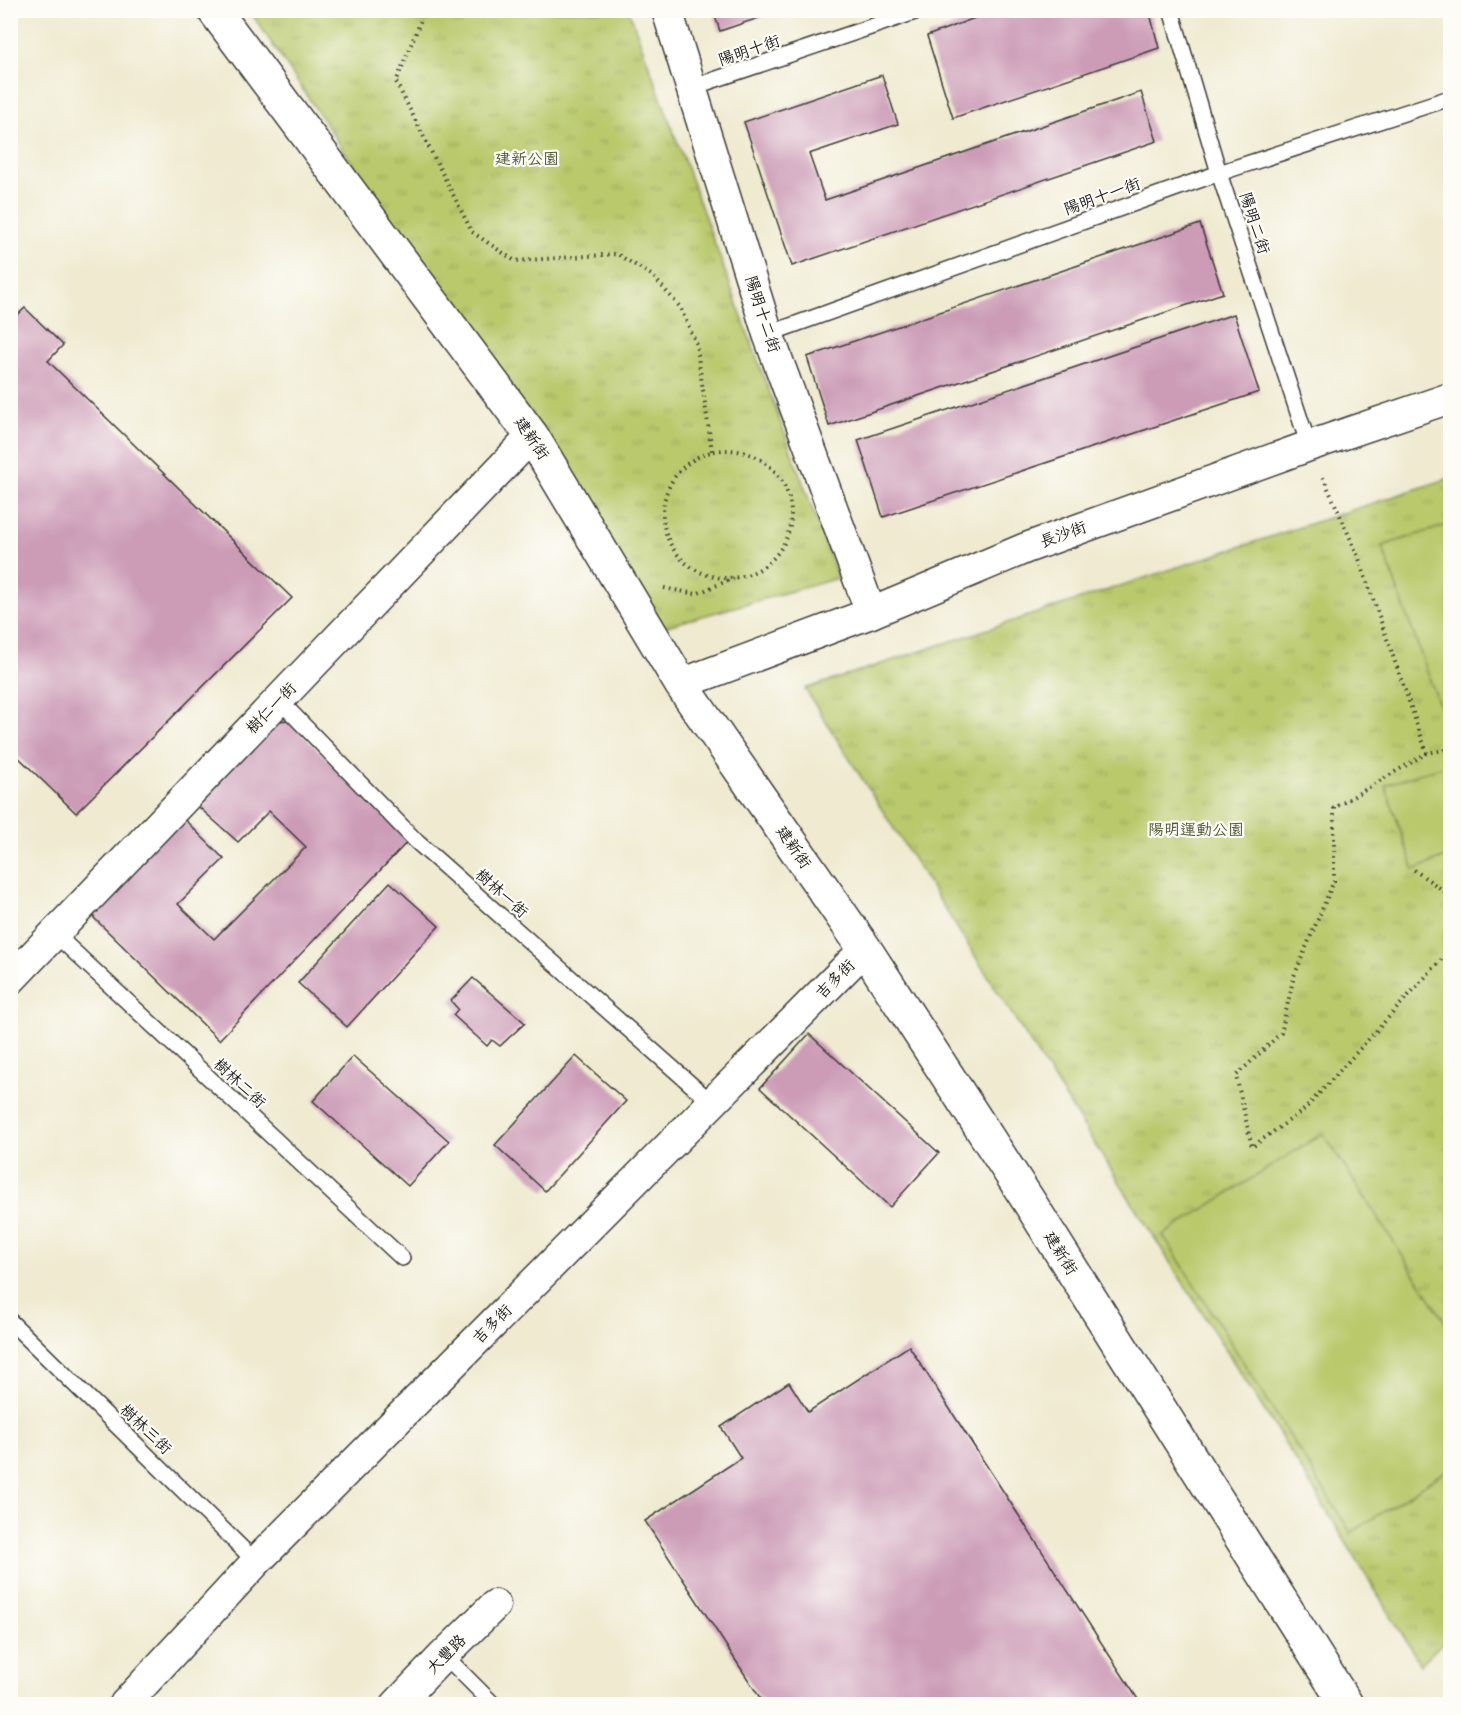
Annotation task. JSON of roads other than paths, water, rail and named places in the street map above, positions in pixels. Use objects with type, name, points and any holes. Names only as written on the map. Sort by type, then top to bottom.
[{"type":"street","name":"建新街","points":[[214,10],[532,436],[681,684],[865,949],[1028,1200],[1346,1704]]},
{"type":"street","name":"陽明十二街","points":[[667,10],[768,334],[871,613]]},
{"type":"street","name":"長沙街","points":[[681,684],[871,613],[1026,548],[1450,398]]},
{"type":"street","name":"樹仁一街","points":[[10,980],[532,436]]},
{"type":"street","name":"吉多街","points":[[125,1704],[256,1562],[865,949]]},
{"type":"street","name":"大豐路","points":[[397,1704],[495,1605]]},
{"type":"lane","name":"陽明十街","points":[[690,88],[921,10]]},
{"type":"lane","name":"陽明二街","points":[[1172,10],[1219,173],[1309,446]]},
{"type":"lane","name":"陽明十一街","points":[[768,334],[1219,173],[1450,98]]},
{"type":"lane","name":"樹林一街","points":[[279,700],[417,842],[712,1103]]},
{"type":"lane","name":"樹林二街","points":[[55,934],[402,1258]]},
{"type":"lane","name":"樹林三街","points":[[10,1321],[256,1562]]},
{"type":"lane","points":[[444,1655],[493,1704]]},
{"type":"park label","name":"建新公園","points":[[527,158]]},
{"type":"park label","name":"陽明運動公園","points":[[1196,829]]}]
